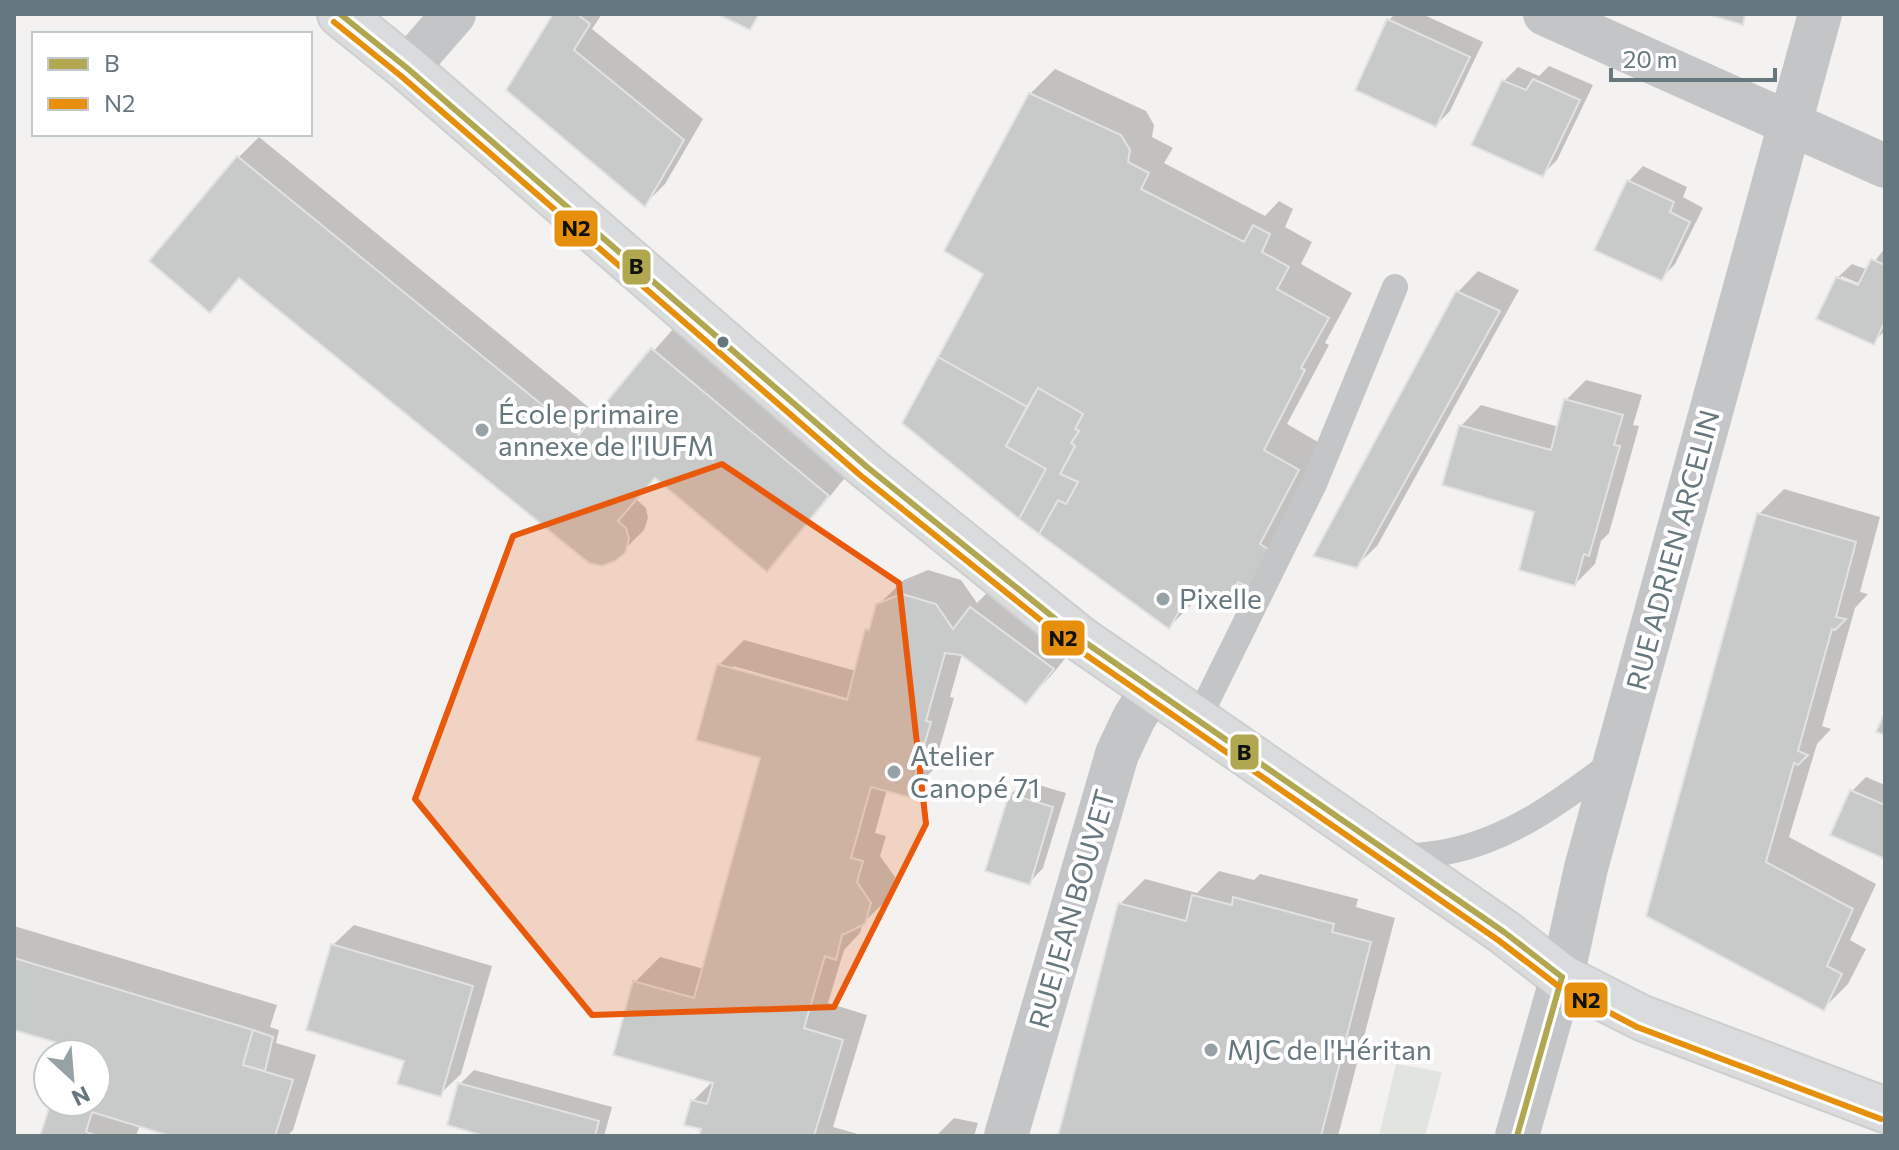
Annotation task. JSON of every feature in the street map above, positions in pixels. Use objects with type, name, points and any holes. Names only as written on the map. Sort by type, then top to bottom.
[{"type":"street","points":[[340,14],[407,68],[867,467],[1079,638],[1504,932],[1562,977],[1642,1018],[1885,1110]]},
{"type":"street","points":[[407,68],[454,14]]},
{"type":"street","points":[[1545,14],[1885,166]]},
{"type":"street","name":"RUE ADRIEN ARCELIN","points":[[1517,1136],[1562,977],[1615,760],[1820,14]]},
{"type":"street","name":"RUE JEAN BOUVET","points":[[1006,1136],[1117,754],[1153,688]]},
{"type":"lane","points":[[1198,719],[1314,484],[1395,287]]},
{"type":"lane","points":[[1397,858],[1446,852],[1510,831],[1564,799],[1615,760]]},
{"type":"highlighted area","points":[[722,464],[899,583],[926,824],[834,1007],[592,1015],[415,799],[513,536]]},
{"type":"shaded area","points":[[1396,1064],[1442,1072],[1425,1136],[1379,1136]]},
{"type":"building","points":[[553,14],[577,14],[590,24],[574,50],[684,140],[645,207],[506,90]]},
{"type":"building","points":[[717,14],[759,14],[750,30]]},
{"type":"building","points":[[1707,14],[1745,14],[1743,25]]},
{"type":"building","points":[[1387,19],[1470,57],[1436,127],[1355,90]]},
{"type":"building","points":[[1533,79],[1580,100],[1543,177],[1471,145],[1502,80],[1526,90]]},
{"type":"building","points":[[1029,93],[1121,135],[1130,150],[1128,162],[1149,173],[1141,189],[1244,242],[1253,225],[1270,234],[1262,252],[1289,267],[1277,289],[1329,318],[1301,368],[1305,370],[1264,450],[1299,470],[1260,544],[1278,555],[1257,591],[1238,582],[1227,605],[1192,588],[1169,629],[1039,534],[1058,500],[1066,504],[1078,482],[1060,474],[1075,446],[1071,443],[1079,431],[1075,429],[1083,414],[1038,388],[1027,407],[938,357],[983,274],[944,251]]},
{"type":"building","points":[[237,156],[579,435],[651,348],[829,496],[767,572],[655,478],[618,521],[626,528],[629,539],[625,553],[602,566],[589,563],[239,278],[210,313],[149,261]]},
{"type":"building","points":[[1627,180],[1674,202],[1670,212],[1690,222],[1662,281],[1594,250]]},
{"type":"building","points":[[1871,259],[1885,265],[1885,321],[1874,345],[1816,319],[1836,277],[1858,285]]},
{"type":"building","points":[[1456,291],[1500,311],[1357,568],[1313,556]]},
{"type":"building","points":[[938,357],[1027,407],[1006,446],[1046,469],[1019,519],[902,423]]},
{"type":"building","points":[[1038,388],[1083,414],[1075,429],[1079,431],[1071,443],[1075,446],[1060,474],[1078,482],[1066,504],[1058,500],[1039,534],[1019,519],[1046,469],[1006,446]]},
{"type":"building","points":[[1564,399],[1623,415],[1614,445],[1620,446],[1589,556],[1584,554],[1575,586],[1519,570],[1534,512],[1442,485],[1459,425],[1551,450]]},
{"type":"building","points":[[1757,513],[1856,542],[1836,617],[1846,619],[1835,630],[1832,629],[1798,751],[1808,755],[1798,765],[1794,763],[1766,862],[1853,909],[1827,966],[1842,974],[1824,1011],[1646,916]]},
{"type":"building","points":[[902,594],[936,604],[953,629],[970,607],[1054,669],[1026,704],[961,655],[945,653],[926,721],[931,722],[909,797],[871,787],[851,858],[863,861],[857,882],[871,903],[865,924],[842,935],[836,960],[825,956],[804,1028],[843,1040],[814,1136],[699,1136],[701,1129],[684,1125],[691,1100],[707,1104],[713,1083],[613,1055],[633,981],[694,998],[760,758],[696,740],[717,664],[847,700],[865,629],[869,630],[876,604]]},
{"type":"building","points":[[1885,712],[1885,735],[1876,732]]},
{"type":"building","points":[[1850,790],[1885,805],[1885,859],[1830,835]]},
{"type":"building","points":[[1009,794],[1053,807],[1030,885],[985,871]]},
{"type":"building","name":"MJC de l'Héritan","points":[[1192,895],[1232,905],[1233,897],[1334,924],[1332,932],[1371,942],[1321,1136],[1058,1136],[1118,903],[1186,921]]},
{"type":"building","points":[[331,944],[473,986],[441,1097],[397,1084],[404,1061],[306,1030]]},
{"type":"building","points":[[14,958],[253,1030],[243,1065],[293,1080],[275,1136],[170,1136],[112,1118],[112,1038],[41,1038],[14,1030]]},
{"type":"building","points":[[253,1030],[273,1037],[265,1071],[243,1065]]},
{"type":"building","points":[[458,1083],[599,1121],[595,1136],[484,1136],[447,1125]]},
{"type":"building","points":[[46,1118],[90,1118],[86,1132],[97,1136],[40,1136]]},
{"type":"transit line","name":"B","points":[[340,14],[407,68],[867,467],[1079,638],[1504,932],[1562,977]]},
{"type":"transit line","name":"N2","points":[[334,22],[401,76],[860,475],[1073,646],[1498,940],[1557,985],[1637,1027],[1881,1119]]},
{"type":"transit line","name":"B","points":[[1517,1136],[1562,977]]},
{"type":"place","name":"École primaire annexe de l'IUFM","points":[[482,430]]},
{"type":"place","name":"Pixelle","points":[[1163,599]]},
{"type":"place","name":"Atelier Canopé 71","points":[[894,772]]},
{"type":"place","name":"MJC de l'Héritan","points":[[1211,1050]]}]
